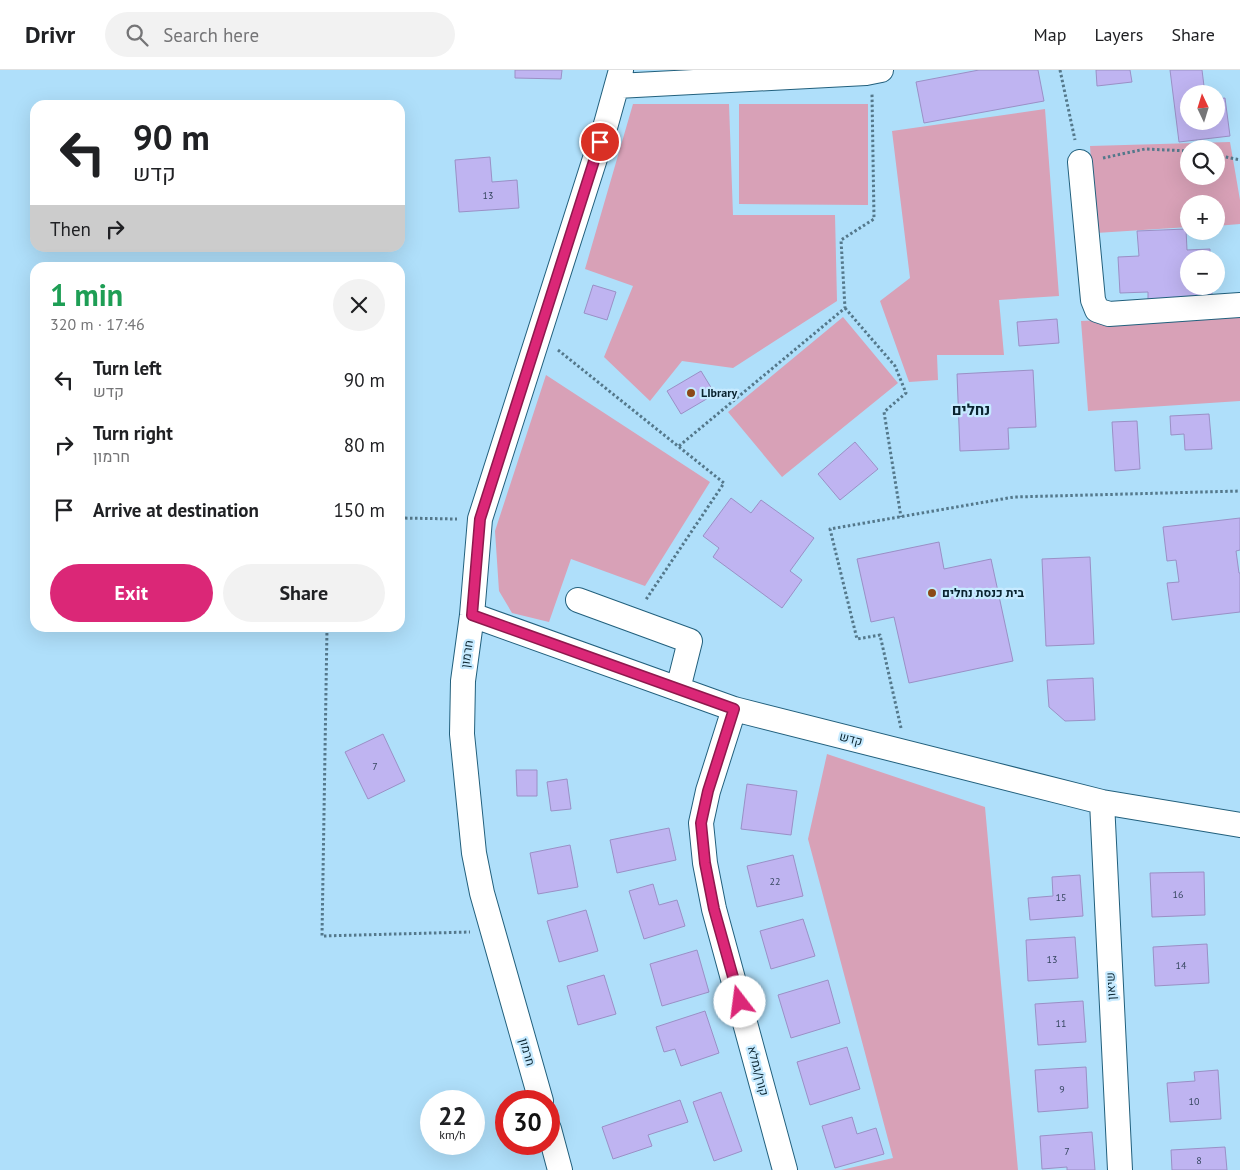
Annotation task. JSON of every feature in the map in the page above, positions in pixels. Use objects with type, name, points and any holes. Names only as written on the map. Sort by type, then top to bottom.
[{"type":"street","points":[[619,78],[870,71]]},
{"type":"street","name":"חרמון","points":[[538,1090],[492,932],[474,853],[462,734],[463,681],[472,615],[480,519],[619,78]]},
{"type":"street","points":[[1080,162],[1093,300],[1097,310],[1109,314],[1240,305]]},
{"type":"street","points":[[578,600],[690,641],[678,689]]},
{"type":"street","name":"קדש","points":[[472,615],[734,709],[1102,802],[1240,825]]},
{"type":"street","name":"קורן/גמלא","points":[[734,709],[708,791],[701,823],[705,863],[714,909],[785,1170]]},
{"type":"street","name":"שיאון","points":[[1102,802],[1120,1170]]},
{"type":"street","points":[[556,1155],[560,1170]]},
{"type":"path","points":[[1060,70],[1080,162],[1145,149],[1180,151]]},
{"type":"path","points":[[870,71],[874,219],[841,240],[845,308],[895,366],[906,393],[884,412],[901,517]]},
{"type":"path","points":[[1225,157],[1240,160]]},
{"type":"path","points":[[678,446],[845,308]]},
{"type":"path","points":[[539,335],[724,483],[633,620]]},
{"type":"path","points":[[906,753],[880,635],[857,639],[830,529],[1014,497],[1240,491]]},
{"type":"path","points":[[405,518],[480,519]]},
{"type":"path","points":[[327,632],[322,936],[492,932]]},
{"type":"shaded area","points":[[633,104],[729,104],[733,215],[835,215],[837,301],[733,368],[682,361],[650,401],[604,357],[633,286],[585,269]]},
{"type":"shaded area","points":[[739,104],[868,104],[868,205],[739,204]]},
{"type":"shaded area","points":[[1045,109],[1059,296],[999,300],[1004,355],[937,355],[938,380],[909,382],[880,301],[910,278],[892,131]]},
{"type":"shaded area","points":[[1225,142],[1230,142],[1240,200],[1240,224],[1225,225],[1225,195],[1180,195],[1180,228],[1096,233],[1090,146],[1180,143],[1180,185],[1225,185]]},
{"type":"shaded area","points":[[1240,314],[1240,401],[1088,411],[1081,321]]},
{"type":"shaded area","points":[[843,317],[898,383],[782,477],[728,412]]},
{"type":"shaded area","points":[[546,375],[710,482],[645,586],[571,559],[549,622],[512,613],[499,591],[495,531]]},
{"type":"shaded area","points":[[827,754],[985,807],[1018,1170],[841,1170],[893,1158],[808,839]]},
{"type":"building","points":[[515,70],[562,70],[561,79],[515,78]]},
{"type":"building","points":[[979,70],[1038,70],[1044,101],[924,123],[916,82]]},
{"type":"building","points":[[1096,70],[1130,70],[1132,82],[1097,86]]},
{"type":"building","points":[[1170,70],[1202,70],[1204,85],[1180,85],[1180,130],[1225,130],[1225,98],[1230,136],[1180,140],[1179,142]]},
{"type":"building","points":[[490,157],[492,182],[517,180],[519,208],[459,212],[455,160]]},
{"type":"building","points":[[1180,229],[1180,240],[1187,240],[1187,250],[1180,250],[1180,295],[1212,295],[1212,297],[1148,301],[1148,292],[1120,293],[1118,257],[1139,256],[1137,231]]},
{"type":"building","points":[[593,285],[616,292],[607,320],[584,313]]},
{"type":"building","points":[[1057,319],[1059,343],[1019,346],[1017,322]]},
{"type":"building","points":[[1033,370],[1036,427],[1008,428],[1009,449],[960,451],[957,374]]},
{"type":"building","name":"LIbrary","points":[[701,371],[715,394],[681,414],[667,391]]},
{"type":"building","points":[[1209,414],[1212,449],[1185,450],[1184,434],[1171,435],[1170,416]]},
{"type":"building","points":[[1137,421],[1140,469],[1115,471],[1112,422]]},
{"type":"building","points":[[855,442],[878,469],[840,500],[818,474]]},
{"type":"building","points":[[731,498],[751,513],[761,500],[814,538],[790,571],[802,580],[782,608],[713,557],[719,548],[703,536]]},
{"type":"building","points":[[1240,518],[1240,550],[1236,551],[1240,573],[1240,612],[1172,620],[1167,583],[1179,582],[1176,560],[1167,561],[1163,527]]},
{"type":"building","name":"בית כנסת נחלים","points":[[939,542],[944,569],[991,559],[1013,661],[909,683],[894,617],[871,622],[857,559]]},
{"type":"building","points":[[1090,557],[1094,644],[1046,646],[1042,559]]},
{"type":"building","points":[[1093,678],[1095,720],[1065,721],[1049,707],[1047,680]]},
{"type":"building","points":[[383,734],[405,781],[368,799],[345,752]]},
{"type":"building","points":[[516,770],[537,770],[537,796],[517,796]]},
{"type":"building","points":[[567,779],[571,809],[551,811],[547,782]]},
{"type":"building","points":[[747,784],[797,791],[791,835],[741,829]]},
{"type":"building","points":[[669,828],[676,860],[617,873],[610,840]]},
{"type":"building","points":[[570,845],[578,887],[538,894],[530,853]]},
{"type":"building","points":[[793,855],[803,896],[757,907],[747,866]]},
{"type":"building","points":[[1204,872],[1205,915],[1152,917],[1150,873]]},
{"type":"building","points":[[1080,875],[1083,916],[1030,920],[1028,898],[1053,896],[1052,877]]},
{"type":"building","points":[[653,884],[659,905],[677,900],[685,926],[644,939],[629,891]]},
{"type":"building","points":[[586,910],[598,951],[559,962],[547,921]]},
{"type":"building","points":[[803,919],[815,956],[771,969],[760,931]]},
{"type":"building","points":[[1075,937],[1078,978],[1028,981],[1026,940]]},
{"type":"building","points":[[1207,944],[1209,983],[1155,986],[1153,947]]},
{"type":"building","points":[[697,950],[709,992],[662,1006],[650,964]]},
{"type":"building","points":[[604,975],[616,1014],[578,1025],[567,986]]},
{"type":"building","points":[[828,980],[840,1023],[791,1038],[778,995]]},
{"type":"building","points":[[1083,1001],[1086,1042],[1038,1045],[1035,1004]]},
{"type":"building","points":[[705,1011],[719,1053],[681,1066],[675,1049],[664,1052],[656,1027]]},
{"type":"building","points":[[847,1047],[860,1089],[810,1105],[797,1062]]},
{"type":"building","points":[[1086,1067],[1088,1108],[1038,1112],[1035,1070]]},
{"type":"building","points":[[1218,1070],[1221,1119],[1170,1122],[1167,1083],[1195,1081],[1194,1072]]},
{"type":"building","points":[[721,1092],[742,1151],[714,1161],[693,1102]]},
{"type":"building","points":[[680,1100],[688,1122],[648,1135],[652,1146],[613,1159],[602,1127]]},
{"type":"building","points":[[852,1117],[857,1134],[876,1128],[884,1154],[835,1168],[822,1126]]},
{"type":"building","points":[[1092,1132],[1095,1170],[1067,1170],[1067,1167],[1042,1169],[1040,1136]]},
{"type":"building","points":[[1225,1147],[1227,1170],[1172,1170],[1171,1150]]},
{"type":"place","name":"LIbrary","points":[[691,393]]},
{"type":"place","name":"בית כנסת נחלים","points":[[932,593]]},
{"type":"district","name":"נחלים","points":[[971,410]]},
{"type":"route","points":[[600,142],[480,519],[472,615],[734,709],[708,791],[701,823],[705,863],[714,909],[740,1002]]}]
